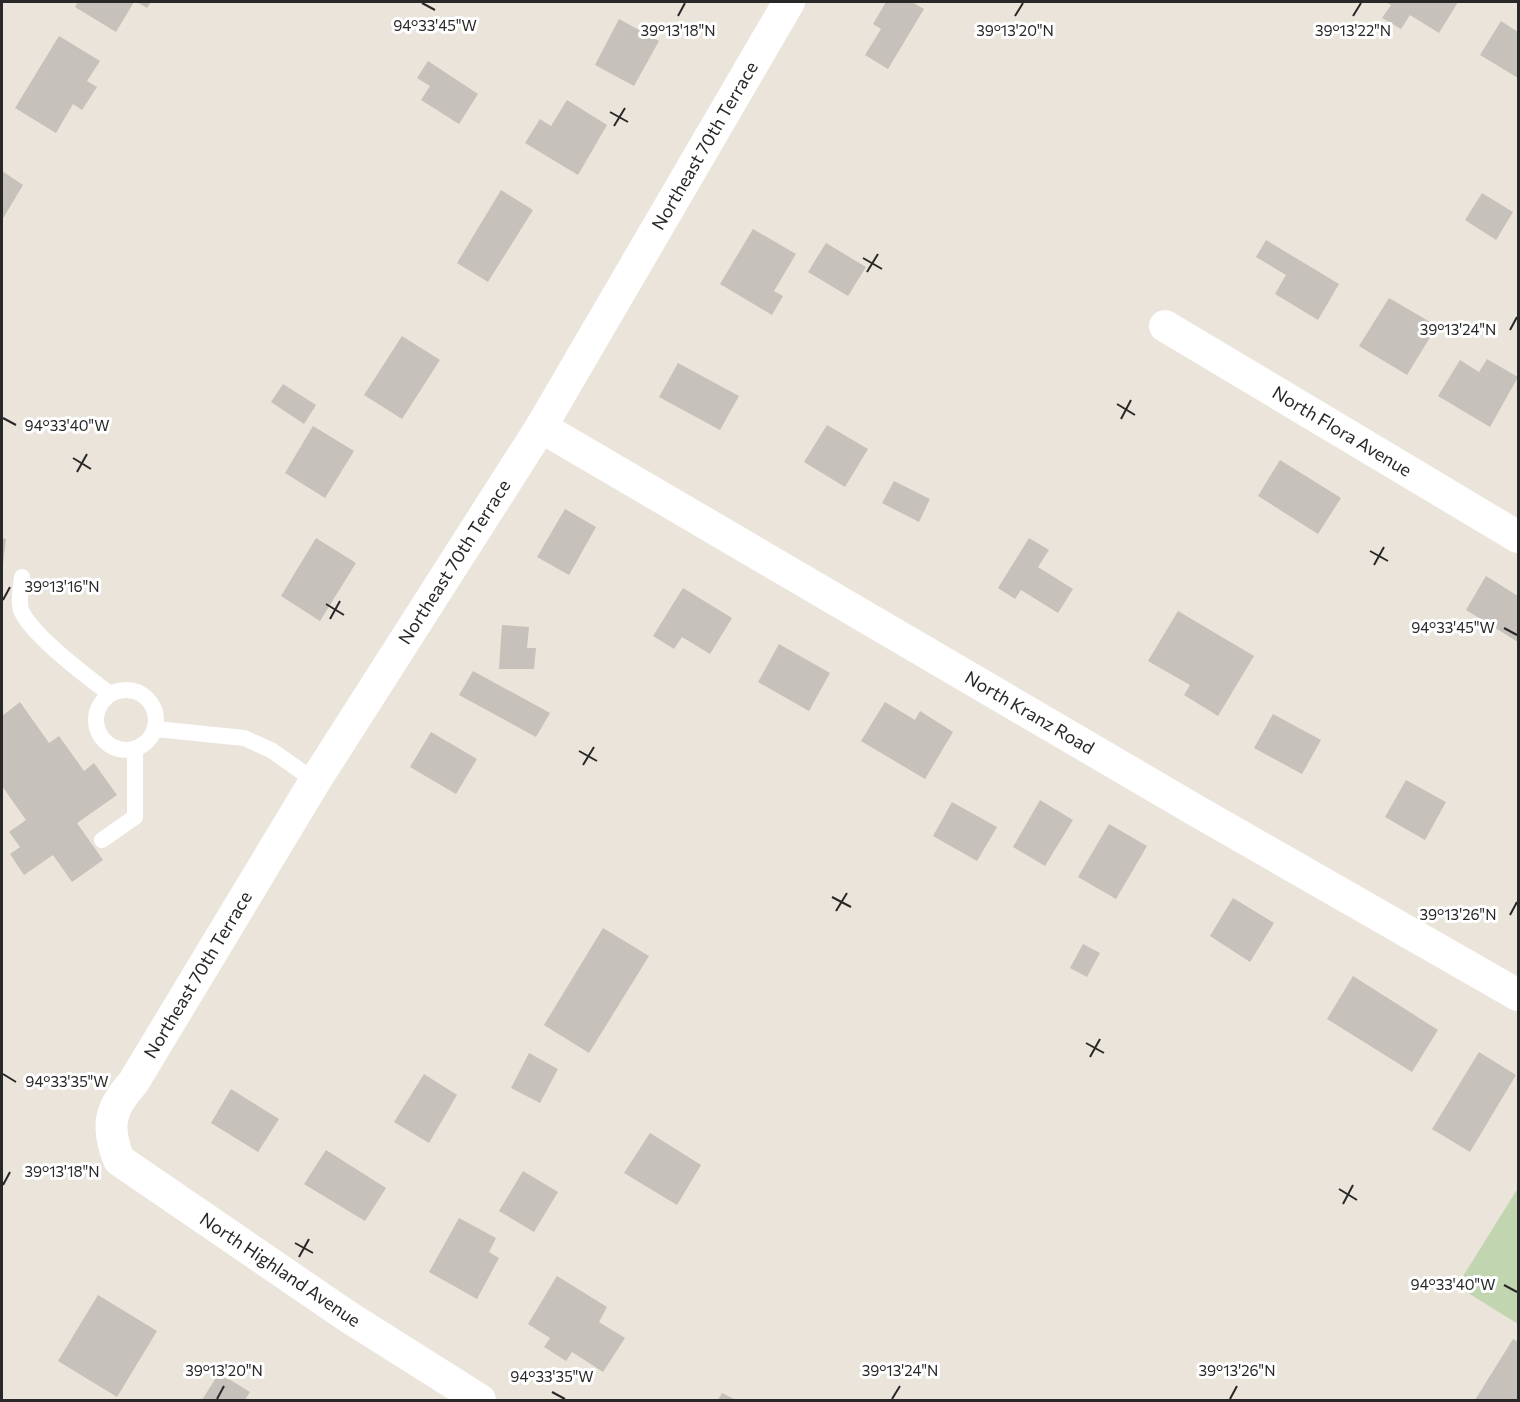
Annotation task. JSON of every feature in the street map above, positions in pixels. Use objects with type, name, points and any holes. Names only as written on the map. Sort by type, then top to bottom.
[{"type":"street","name":"Northeast 70th Terrace","points":[[111,1119],[118,1099],[133,1083],[315,781],[541,427],[789,2]]},
{"type":"street","name":"North Flora Avenue","points":[[1165,326],[1518,537]]},
{"type":"street","name":"North Kranz Road","points":[[541,427],[1195,810],[1518,995]]},
{"type":"street","name":"North Highland Avenue","points":[[111,1119],[111,1140],[119,1160],[346,1316],[480,1401]]},
{"type":"lane","points":[[22,577],[21,609],[27,618],[63,657],[110,694]]},
{"type":"lane","points":[[122,690],[136,692],[148,699],[155,709],[156,729],[150,738],[135,749],[122,750],[111,746],[101,738],[96,728],[95,716],[110,694],[122,690]]},
{"type":"lane","points":[[156,729],[244,738],[271,750],[315,781]]},
{"type":"lane","points":[[102,840],[135,816],[135,749]]},
{"type":"green space","points":[[1518,1188],[1518,1324],[1457,1286]]},
{"type":"building","points":[[78,2],[134,2],[116,32],[75,7]]},
{"type":"building","points":[[137,2],[151,2],[147,8]]},
{"type":"building","points":[[886,2],[912,2],[924,9],[888,69],[865,55],[881,29],[873,24]]},
{"type":"building","points":[[1385,2],[1458,2],[1439,33],[1410,15],[1401,29],[1382,18],[1391,5]]},
{"type":"building","points":[[619,19],[659,41],[634,86],[595,65]]},
{"type":"building","points":[[1501,21],[1518,32],[1518,78],[1480,55]]},
{"type":"building","points":[[59,36],[100,61],[87,81],[97,87],[82,110],[73,104],[56,133],[15,108]]},
{"type":"building","points":[[428,61],[478,94],[459,124],[421,100],[430,86],[417,78]]},
{"type":"building","points":[[567,100],[607,125],[578,175],[525,143],[540,119],[551,126]]},
{"type":"building","points":[[2,171],[23,185],[2,220]]},
{"type":"building","points":[[501,190],[533,210],[488,282],[457,263]]},
{"type":"building","points":[[1482,193],[1513,212],[1496,240],[1465,220]]},
{"type":"building","points":[[753,229],[796,254],[774,291],[783,296],[772,315],[720,284]]},
{"type":"building","points":[[1266,240],[1339,284],[1318,320],[1275,294],[1286,275],[1256,257]]},
{"type":"building","points":[[826,243],[866,267],[848,296],[808,272]]},
{"type":"building","points":[[1389,298],[1437,326],[1407,375],[1359,346]]},
{"type":"building","points":[[402,336],[440,360],[402,419],[364,395]]},
{"type":"building","points":[[1487,359],[1518,377],[1490,427],[1438,396],[1460,360],[1479,372]]},
{"type":"building","points":[[678,363],[739,396],[720,430],[659,397]]},
{"type":"building","points":[[283,384],[316,405],[304,424],[271,402]]},
{"type":"building","points":[[827,425],[868,449],[845,487],[804,462]]},
{"type":"building","points":[[313,426],[354,451],[325,498],[285,473]]},
{"type":"building","points":[[1280,460],[1341,498],[1318,534],[1258,496]]},
{"type":"building","points":[[894,481],[930,499],[919,522],[882,503]]},
{"type":"building","points":[[565,509],[596,527],[569,575],[537,557]]},
{"type":"building","points":[[2,538],[6,539],[3,564],[2,564]]},
{"type":"building","points":[[316,538],[356,563],[320,621],[281,596]]},
{"type":"building","points":[[1029,538],[1049,550],[1038,567],[1073,589],[1058,613],[1021,590],[1015,599],[998,588]]},
{"type":"building","points":[[1486,576],[1518,596],[1518,642],[1466,610]]},
{"type":"building","points":[[683,588],[732,618],[710,654],[682,637],[674,649],[653,636]]},
{"type":"building","points":[[1178,611],[1254,656],[1218,716],[1184,695],[1190,685],[1148,661]]},
{"type":"building","points":[[502,625],[529,627],[527,648],[536,648],[534,669],[499,669]]},
{"type":"building","points":[[779,644],[830,673],[809,711],[758,682]]},
{"type":"building","points":[[473,671],[550,713],[536,737],[459,695]]},
{"type":"building","points":[[20,702],[49,743],[59,736],[84,771],[94,763],[117,795],[77,823],[103,860],[72,882],[53,855],[24,875],[10,854],[20,847],[9,832],[26,820],[2,786],[2,716]]},
{"type":"building","points":[[885,702],[915,720],[920,711],[953,732],[925,779],[861,741]]},
{"type":"building","points":[[1273,714],[1321,740],[1302,774],[1254,748]]},
{"type":"building","points":[[431,732],[477,759],[456,794],[410,767]]},
{"type":"building","points":[[1406,780],[1446,802],[1425,840],[1385,817]]},
{"type":"building","points":[[1040,800],[1073,820],[1045,866],[1013,847]]},
{"type":"building","points":[[952,802],[997,827],[977,861],[933,836]]},
{"type":"building","points":[[1109,824],[1147,846],[1116,899],[1078,877]]},
{"type":"building","points":[[1233,898],[1274,923],[1250,962],[1210,936]]},
{"type":"building","points":[[603,928],[649,956],[589,1053],[544,1025]]},
{"type":"building","points":[[1083,944],[1100,953],[1087,977],[1070,968]]},
{"type":"building","points":[[1353,976],[1438,1030],[1412,1072],[1327,1019]]},
{"type":"building","points":[[1479,1052],[1516,1075],[1470,1152],[1432,1129]]},
{"type":"building","points":[[529,1053],[558,1069],[540,1103],[511,1088]]},
{"type":"building","points":[[424,1074],[457,1095],[429,1143],[394,1122]]},
{"type":"building","points":[[231,1089],[279,1119],[258,1152],[211,1123]]},
{"type":"building","points":[[650,1133],[701,1165],[677,1205],[624,1173]]},
{"type":"building","points":[[326,1150],[386,1188],[365,1221],[304,1184]]},
{"type":"building","points":[[523,1171],[558,1192],[534,1232],[499,1211]]},
{"type":"building","points":[[459,1218],[496,1238],[489,1252],[499,1258],[477,1299],[429,1272]]},
{"type":"building","points":[[557,1276],[607,1307],[599,1322],[625,1338],[603,1372],[572,1352],[566,1361],[544,1347],[550,1338],[528,1324]]},
{"type":"building","points":[[98,1295],[157,1331],[117,1397],[58,1361]]},
{"type":"building","points":[[1513,1339],[1518,1342],[1518,1400],[1475,1400]]},
{"type":"building","points":[[219,1373],[250,1392],[245,1400],[202,1400]]},
{"type":"building","points":[[722,1393],[736,1400],[718,1400]]}]
